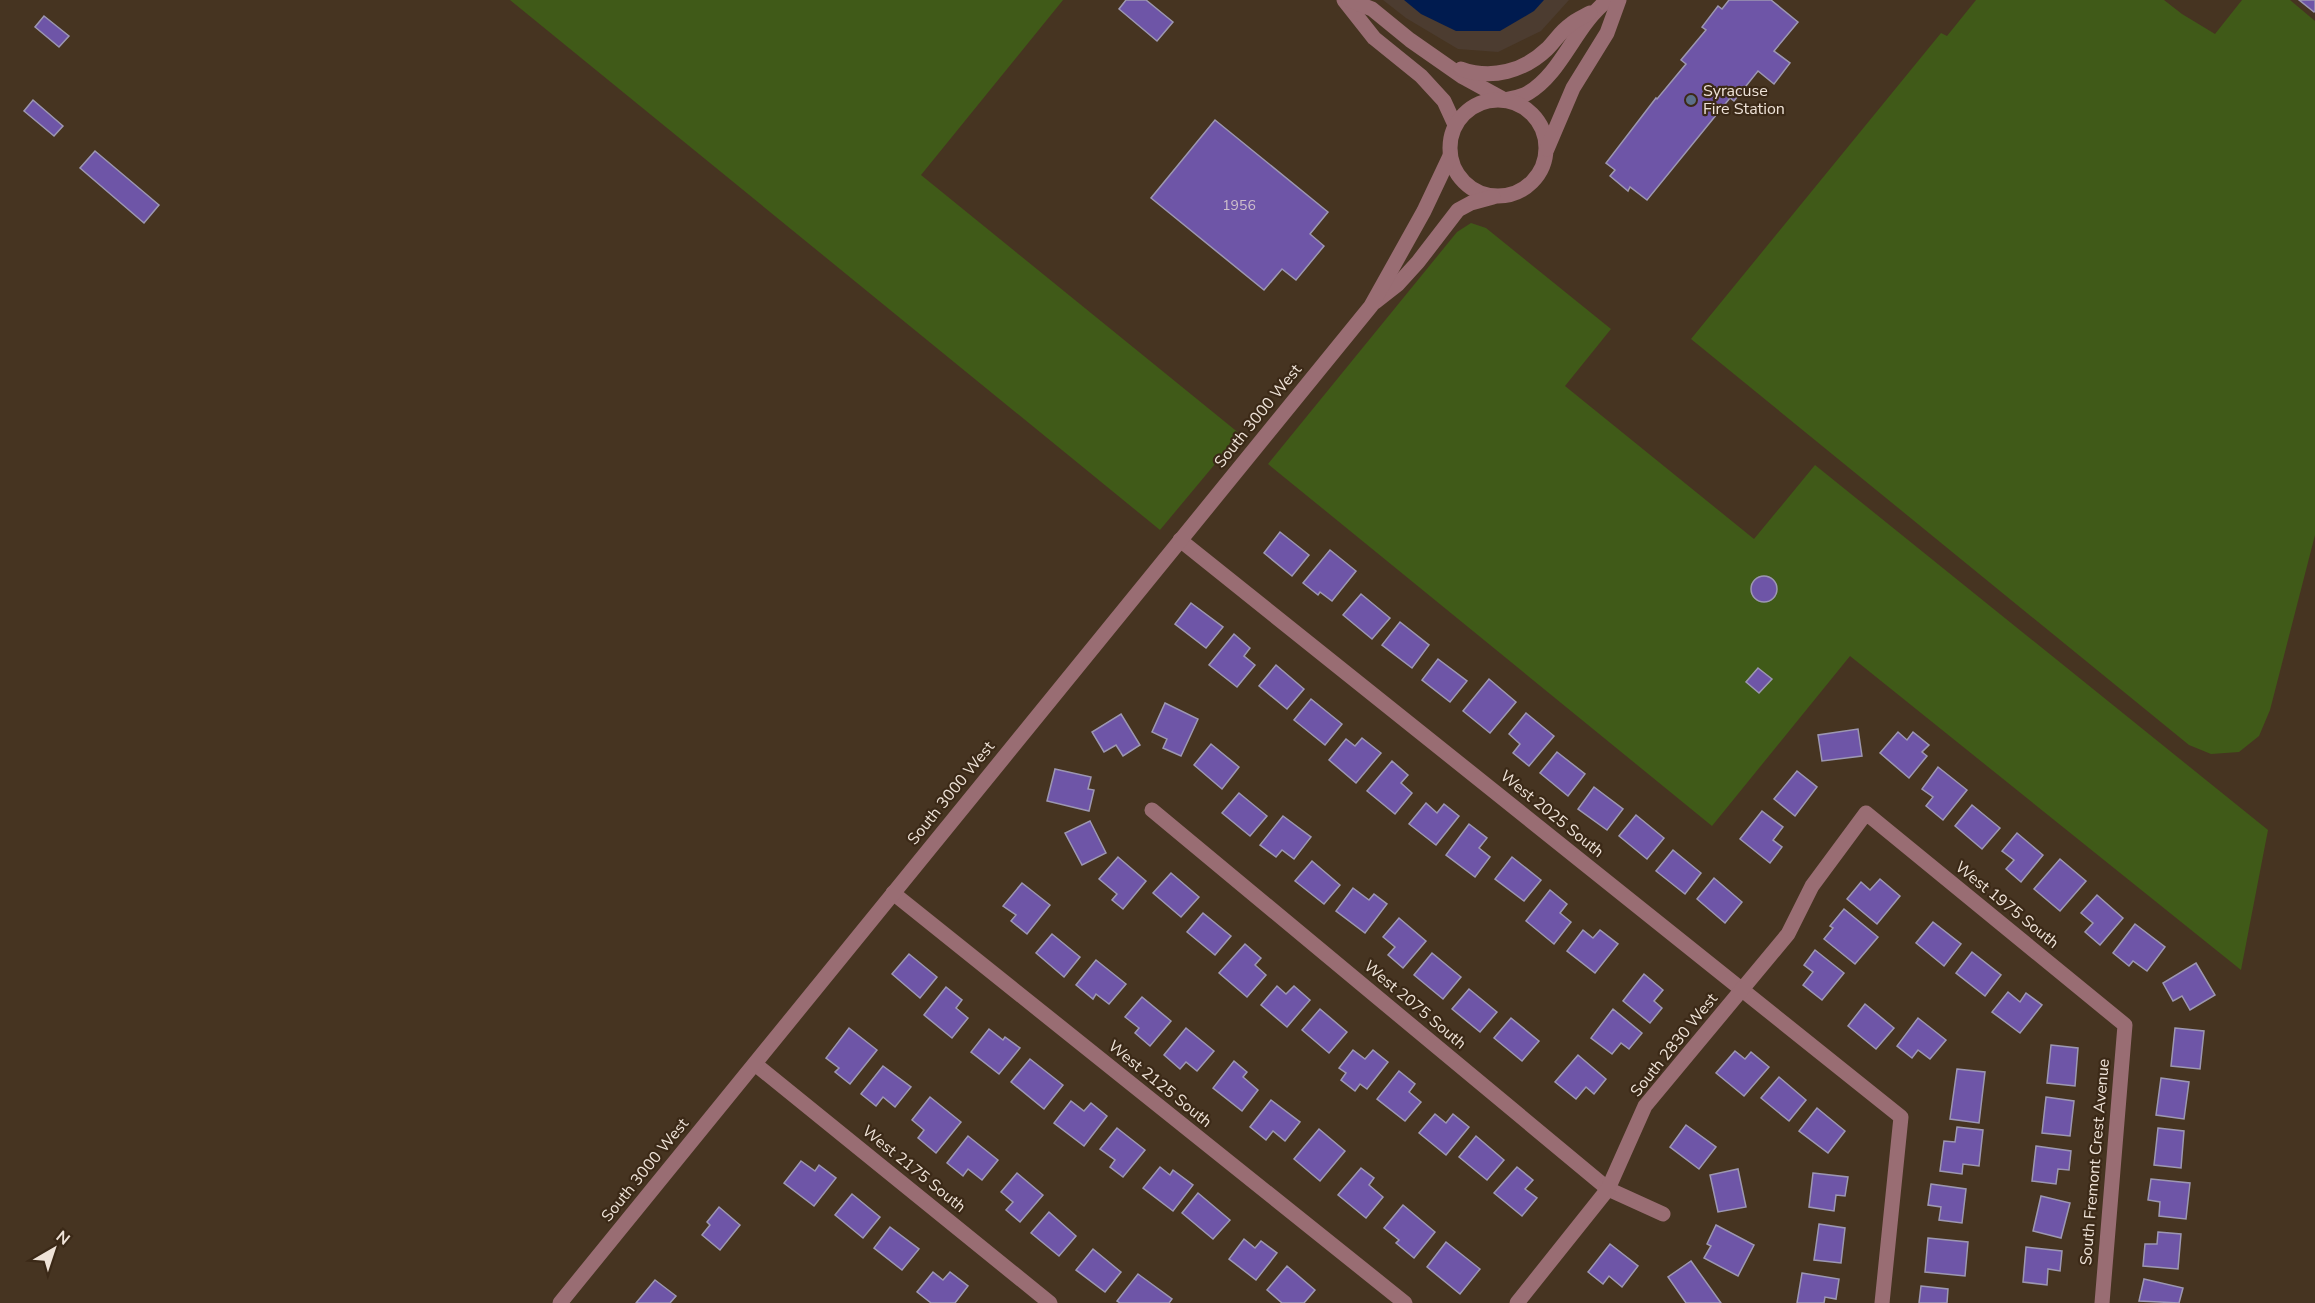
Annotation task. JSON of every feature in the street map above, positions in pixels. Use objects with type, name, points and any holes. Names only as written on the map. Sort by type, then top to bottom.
[{"type":"street","points":[[1344,0],[1374,38],[1421,76],[1444,101],[1455,125]]},
{"type":"street","points":[[1350,0],[1372,9],[1463,77],[1505,100],[1519,104],[1530,112],[1539,122],[1545,135],[1547,149]]},
{"type":"street","points":[[1442,62],[1477,74],[1503,72],[1524,66],[1547,49],[1570,24],[1608,0]]},
{"type":"street","points":[[1595,10],[1549,75],[1527,94],[1505,100],[1490,100],[1476,105],[1464,113],[1455,125],[1450,140],[1450,156],[1455,172],[1465,184],[1479,193],[1494,197],[1510,196],[1525,189],[1536,178],[1544,164],[1547,149],[1573,88],[1607,33],[1619,0]]},
{"type":"street","name":"South 3000 West","points":[[560,1303],[1371,306],[1424,211],[1450,156]]},
{"type":"street","name":"South 3000 West","points":[[1371,306],[1398,284],[1418,262],[1458,210],[1471,203],[1494,197]]},
{"type":"street","name":"West 2025 South","points":[[1180,540],[1901,1117],[1882,1303]]},
{"type":"street","name":"West 2075 South","points":[[1152,810],[1608,1189],[1663,1214]]},
{"type":"street","name":"South 2830 West","points":[[1517,1303],[1608,1189],[1645,1106],[1788,934],[1812,886],[1866,813]]},
{"type":"street","name":"West 1975 South","points":[[1866,813],[2125,1025]]},
{"type":"street","name":"West 2125 South","points":[[893,893],[1404,1303]]},
{"type":"street","name":"South Fremont Crest Avenue","points":[[2102,1303],[2125,1025]]},
{"type":"street","name":"West 2175 South","points":[[755,1064],[1050,1303]]},
{"type":"shaded area","points":[[1383,0],[1569,0],[1541,31],[1498,52],[1458,49],[1406,18]]},
{"type":"green space","points":[[510,0],[1063,0],[921,175],[1240,434],[1160,530]]},
{"type":"green space","points":[[1976,0],[2164,0],[2215,34],[2242,0],[2290,0],[2315,21],[2315,535],[2270,710],[2259,736],[2239,752],[2211,754],[2189,745],[1691,339],[1941,33],[1947,36]]},
{"type":"green space","points":[[1471,223],[1486,228],[1611,329],[1565,386],[1754,539],[1815,465],[2268,830],[2241,970],[1850,656],[1712,826],[1268,464],[1457,232]]},
{"type":"water","points":[[1404,0],[1544,0],[1534,11],[1500,31],[1456,31],[1421,14]]},
{"type":"building","points":[[1126,0],[1146,0],[1173,22],[1157,41],[1119,9]]},
{"type":"building","name":"Syracuse Fire Station","points":[[1729,0],[1771,0],[1798,22],[1774,51],[1790,63],[1774,84],[1758,71],[1734,101],[1730,98],[1647,200],[1630,187],[1628,191],[1610,176],[1615,170],[1606,163],[1656,98],[1686,64],[1681,60],[1706,30],[1702,27],[1718,6],[1722,9]]},
{"type":"building","points":[[2299,0],[2315,0],[2315,11],[2314,12]]},
{"type":"building","points":[[44,16],[69,36],[59,47],[35,27]]},
{"type":"building","points":[[33,100],[63,126],[54,136],[24,111]]},
{"type":"building","points":[[1215,120],[1328,212],[1310,234],[1324,246],[1296,280],[1282,269],[1264,290],[1151,198]]},
{"type":"building","points":[[95,151],[159,205],[144,223],[80,168]]},
{"type":"building","points":[[1280,532],[1309,555],[1292,576],[1264,553]]},
{"type":"building","points":[[1330,550],[1356,571],[1332,601],[1320,592],[1318,595],[1303,583]]},
{"type":"building","points":[[1764,576],[1773,580],[1777,589],[1773,598],[1764,602],[1755,598],[1751,589],[1755,580]]},
{"type":"building","points":[[1361,594],[1390,618],[1372,639],[1343,615]]},
{"type":"building","points":[[1191,603],[1223,627],[1206,648],[1175,624]]},
{"type":"building","points":[[1400,622],[1429,645],[1412,668],[1382,645]]},
{"type":"building","points":[[1234,634],[1250,648],[1244,656],[1255,665],[1237,687],[1209,665]]},
{"type":"building","points":[[1438,659],[1467,681],[1450,702],[1422,680]]},
{"type":"building","points":[[1276,665],[1304,689],[1287,709],[1259,686]]},
{"type":"building","points":[[1758,668],[1772,679],[1759,693],[1746,682]]},
{"type":"building","points":[[1489,679],[1516,702],[1490,733],[1463,711]]},
{"type":"building","points":[[1311,699],[1342,724],[1325,745],[1294,720]]},
{"type":"building","points":[[1165,703],[1198,719],[1181,756],[1163,748],[1167,739],[1152,732]]},
{"type":"building","points":[[1526,713],[1554,736],[1529,766],[1513,753],[1520,744],[1509,734]]},
{"type":"building","points":[[1121,714],[1140,745],[1123,756],[1116,745],[1104,752],[1092,732]]},
{"type":"building","points":[[1858,729],[1862,756],[1822,761],[1818,735]]},
{"type":"building","points":[[1898,732],[1907,740],[1913,732],[1929,745],[1922,752],[1927,756],[1909,778],[1880,753]]},
{"type":"building","points":[[1362,738],[1381,753],[1356,783],[1329,760],[1346,739],[1355,746]]},
{"type":"building","points":[[1211,744],[1239,767],[1222,789],[1194,765]]},
{"type":"building","points":[[1557,752],[1585,774],[1568,796],[1540,773]]},
{"type":"building","points":[[1392,761],[1408,775],[1401,783],[1412,793],[1395,814],[1367,791]]},
{"type":"building","points":[[1938,767],[1967,790],[1943,820],[1926,806],[1933,797],[1922,789]]},
{"type":"building","points":[[1055,769],[1091,777],[1088,789],[1094,790],[1089,811],[1047,801]]},
{"type":"building","points":[[1797,771],[1817,787],[1795,816],[1774,799]]},
{"type":"building","points":[[1594,787],[1623,809],[1607,830],[1578,809]]},
{"type":"building","points":[[1239,793],[1267,816],[1250,836],[1222,813]]},
{"type":"building","points":[[1426,803],[1437,813],[1444,804],[1459,816],[1436,845],[1409,824]]},
{"type":"building","points":[[1972,805],[2000,828],[1982,849],[1955,826]]},
{"type":"building","points":[[1762,811],[1783,827],[1773,840],[1782,847],[1770,863],[1740,839]]},
{"type":"building","points":[[1636,815],[1664,838],[1647,859],[1619,836]]},
{"type":"building","points":[[1283,816],[1311,837],[1294,859],[1282,850],[1276,857],[1260,845]]},
{"type":"building","points":[[1090,821],[1106,853],[1082,865],[1065,833]]},
{"type":"building","points":[[1469,824],[1487,838],[1479,848],[1490,857],[1475,877],[1446,855]]},
{"type":"building","points":[[2017,833],[2043,855],[2021,882],[2006,869],[2014,860],[2002,851]]},
{"type":"building","points":[[1673,850],[1701,873],[1685,894],[1656,871]]},
{"type":"building","points":[[1118,857],[1146,881],[1123,909],[1112,900],[1117,894],[1099,879]]},
{"type":"building","points":[[1512,857],[1541,880],[1524,901],[1495,879]]},
{"type":"building","points":[[2060,859],[2086,881],[2060,911],[2034,889]]},
{"type":"building","points":[[1312,861],[1340,885],[1324,904],[1295,881]]},
{"type":"building","points":[[1171,873],[1199,897],[1181,917],[1153,893]]},
{"type":"building","points":[[1714,878],[1742,902],[1725,923],[1697,899]]},
{"type":"building","points":[[1880,879],[1900,896],[1877,924],[1847,899],[1861,882],[1870,890]]},
{"type":"building","points":[[1022,883],[1050,905],[1027,934],[1011,921],[1016,915],[1003,906]]},
{"type":"building","points":[[1353,888],[1369,900],[1374,894],[1387,904],[1365,933],[1336,911]]},
{"type":"building","points":[[1550,890],[1567,904],[1560,913],[1571,922],[1554,944],[1526,921]]},
{"type":"building","points":[[2097,895],[2123,918],[2100,945],[2085,932],[2093,923],[2081,913]]},
{"type":"building","points":[[1844,909],[1878,937],[1855,964],[1824,939],[1833,928],[1830,926]]},
{"type":"building","points":[[1203,913],[1231,936],[1215,955],[1187,932]]},
{"type":"building","points":[[1399,918],[1426,941],[1403,968],[1388,955],[1395,947],[1383,937]]},
{"type":"building","points":[[1933,922],[1961,944],[1944,966],[1916,943]]},
{"type":"building","points":[[2135,924],[2165,947],[2147,971],[2133,961],[2129,966],[2113,953]]},
{"type":"building","points":[[1583,930],[1593,938],[1600,930],[1618,944],[1595,973],[1567,951]]},
{"type":"building","points":[[1052,934],[1080,957],[1064,977],[1036,953]]},
{"type":"building","points":[[1245,944],[1261,958],[1255,965],[1266,975],[1247,997],[1219,973]]},
{"type":"building","points":[[1815,950],[1844,973],[1822,1000],[1803,985],[1813,972],[1804,965]]},
{"type":"building","points":[[1972,952],[2001,975],[1985,996],[1956,973]]},
{"type":"building","points":[[1432,953],[1461,977],[1443,999],[1414,975]]},
{"type":"building","points":[[909,954],[937,977],[920,998],[892,974]]},
{"type":"building","points":[[1096,960],[1126,984],[1109,1004],[1096,994],[1093,999],[1076,985]]},
{"type":"building","points":[[2196,963],[2215,995],[2190,1010],[2182,996],[2173,1001],[2163,983]]},
{"type":"building","points":[[1644,974],[1663,990],[1654,1001],[1662,1008],[1650,1023],[1623,1001]]},
{"type":"building","points":[[1277,986],[1286,994],[1294,986],[1310,1000],[1287,1027],[1261,1005]]},
{"type":"building","points":[[946,987],[962,1000],[956,1008],[968,1018],[952,1038],[924,1015]]},
{"type":"building","points":[[1469,989],[1497,1012],[1480,1032],[1452,1009]]},
{"type":"building","points":[[2008,992],[2020,1002],[2026,993],[2042,1005],[2020,1033],[1992,1012]]},
{"type":"building","points":[[1142,997],[1171,1021],[1150,1046],[1135,1033],[1139,1028],[1125,1017]]},
{"type":"building","points":[[1865,1004],[1894,1028],[1876,1049],[1848,1026]]},
{"type":"building","points":[[1320,1009],[1347,1032],[1329,1053],[1302,1030]]},
{"type":"building","points":[[1613,1009],[1642,1033],[1629,1049],[1621,1043],[1612,1054],[1591,1038]]},
{"type":"building","points":[[1511,1018],[1539,1041],[1522,1061],[1494,1038]]},
{"type":"building","points":[[1918,1018],[1946,1040],[1930,1059],[1918,1050],[1912,1058],[1897,1046]]},
{"type":"building","points":[[849,1028],[877,1050],[850,1084],[835,1072],[839,1068],[826,1058]]},
{"type":"building","points":[[1186,1028],[1214,1051],[1197,1071],[1186,1062],[1180,1069],[1164,1055]]},
{"type":"building","points":[[2175,1028],[2204,1031],[2200,1069],[2171,1066]]},
{"type":"building","points":[[989,1029],[1003,1040],[1005,1037],[1020,1048],[999,1074],[971,1052]]},
{"type":"building","points":[[2051,1045],[2078,1048],[2075,1086],[2047,1083]]},
{"type":"building","points":[[1353,1050],[1365,1059],[1373,1050],[1388,1062],[1367,1089],[1360,1084],[1355,1091],[1341,1080],[1346,1073],[1339,1068]]},
{"type":"building","points":[[1735,1051],[1745,1059],[1751,1052],[1769,1067],[1744,1096],[1716,1073]]},
{"type":"building","points":[[1578,1055],[1606,1079],[1594,1094],[1586,1087],[1576,1099],[1555,1082]]},
{"type":"building","points":[[1030,1059],[1063,1085],[1044,1109],[1011,1082]]},
{"type":"building","points":[[1234,1061],[1247,1072],[1243,1077],[1258,1090],[1242,1111],[1213,1088]]},
{"type":"building","points":[[883,1066],[911,1087],[895,1107],[883,1097],[876,1106],[861,1094]]},
{"type":"building","points":[[1957,1069],[1985,1072],[1979,1123],[1950,1119]]},
{"type":"building","points":[[1399,1071],[1415,1084],[1409,1092],[1421,1102],[1405,1121],[1377,1099]]},
{"type":"building","points":[[1779,1077],[1806,1100],[1789,1121],[1761,1098]]},
{"type":"building","points":[[2161,1078],[2189,1082],[2184,1119],[2156,1115]]},
{"type":"building","points":[[930,1097],[961,1122],[936,1153],[918,1138],[924,1130],[912,1120]]},
{"type":"building","points":[[2046,1097],[2074,1101],[2070,1136],[2042,1133]]},
{"type":"building","points":[[1271,1100],[1300,1122],[1285,1141],[1273,1131],[1266,1140],[1250,1127]]},
{"type":"building","points":[[1071,1101],[1084,1111],[1091,1103],[1107,1116],[1084,1146],[1054,1123]]},
{"type":"building","points":[[1817,1108],[1845,1131],[1828,1153],[1799,1131]]},
{"type":"building","points":[[1435,1114],[1446,1123],[1453,1114],[1469,1127],[1446,1155],[1419,1133]]},
{"type":"building","points":[[1686,1125],[1716,1147],[1699,1169],[1670,1147]]},
{"type":"building","points":[[1957,1127],[1983,1130],[1979,1166],[1963,1164],[1962,1174],[1940,1171],[1944,1141],[1955,1142]]},
{"type":"building","points":[[1117,1128],[1145,1150],[1123,1177],[1110,1167],[1115,1160],[1100,1149]]},
{"type":"building","points":[[2158,1128],[2184,1131],[2181,1168],[2154,1165]]},
{"type":"building","points":[[1319,1129],[1345,1151],[1320,1181],[1294,1159]]},
{"type":"building","points":[[968,1136],[998,1160],[982,1180],[968,1169],[963,1176],[947,1163]]},
{"type":"building","points":[[1476,1136],[1504,1160],[1487,1180],[1459,1157]]},
{"type":"building","points":[[2036,1146],[2071,1151],[2069,1170],[2058,1169],[2056,1184],[2032,1181]]},
{"type":"building","points":[[801,1161],[815,1171],[819,1165],[836,1178],[814,1206],[784,1183]]},
{"type":"building","points":[[1160,1167],[1170,1175],[1173,1170],[1193,1185],[1173,1211],[1143,1188]]},
{"type":"building","points":[[1517,1167],[1533,1180],[1525,1189],[1537,1198],[1522,1216],[1494,1193]]},
{"type":"building","points":[[1361,1168],[1374,1178],[1369,1185],[1383,1197],[1366,1218],[1338,1195]]},
{"type":"building","points":[[1738,1169],[1746,1207],[1718,1212],[1710,1175]]},
{"type":"building","points":[[1017,1173],[1043,1195],[1020,1222],[1006,1210],[1013,1202],[1001,1192]]},
{"type":"building","points":[[1813,1173],[1848,1177],[1845,1196],[1836,1195],[1834,1211],[1809,1207]]},
{"type":"building","points":[[2151,1179],[2190,1183],[2186,1219],[2159,1216],[2160,1202],[2148,1200]]},
{"type":"building","points":[[1931,1184],[1966,1189],[1962,1223],[1939,1220],[1941,1207],[1928,1205]]},
{"type":"building","points":[[1198,1193],[1230,1220],[1213,1239],[1182,1213]]},
{"type":"building","points":[[852,1194],[880,1217],[863,1238],[835,1215]]},
{"type":"building","points":[[2041,1196],[2070,1203],[2061,1238],[2033,1231]]},
{"type":"building","points":[[1403,1205],[1435,1232],[1414,1258],[1396,1243],[1399,1240],[1384,1228]]},
{"type":"building","points":[[719,1207],[740,1225],[720,1250],[702,1235],[710,1225],[707,1222]]},
{"type":"building","points":[[1049,1212],[1076,1236],[1059,1256],[1031,1233]]},
{"type":"building","points":[[1819,1224],[1845,1228],[1841,1263],[1814,1260]]},
{"type":"building","points":[[1716,1225],[1754,1245],[1738,1276],[1704,1258],[1711,1246],[1707,1244]]},
{"type":"building","points":[[890,1227],[919,1249],[902,1270],[874,1248]]},
{"type":"building","points":[[2158,1232],[2181,1234],[2178,1269],[2143,1266],[2145,1244],[2157,1244]]},
{"type":"building","points":[[1928,1238],[1968,1242],[1965,1276],[1925,1272]]},
{"type":"building","points":[[1244,1239],[1255,1248],[1261,1241],[1277,1253],[1256,1280],[1229,1259]]},
{"type":"building","points":[[1446,1242],[1480,1269],[1460,1294],[1427,1267]]},
{"type":"building","points":[[1610,1244],[1638,1266],[1622,1287],[1609,1276],[1603,1284],[1588,1272]]},
{"type":"building","points":[[2026,1247],[2062,1251],[2060,1271],[2048,1269],[2047,1285],[2023,1282]]},
{"type":"building","points":[[1093,1249],[1121,1272],[1105,1292],[1076,1270]]},
{"type":"building","points":[[1691,1261],[1721,1303],[1686,1303],[1668,1277]]},
{"type":"building","points":[[1287,1266],[1315,1290],[1304,1303],[1282,1303],[1267,1290]]},
{"type":"building","points":[[933,1272],[943,1280],[950,1272],[968,1286],[955,1303],[931,1303],[917,1292]]},
{"type":"building","points":[[1802,1273],[1839,1279],[1836,1299],[1825,1297],[1824,1303],[1797,1303]]},
{"type":"building","points":[[1138,1274],[1172,1299],[1169,1303],[1120,1303],[1117,1301]]},
{"type":"building","points":[[2144,1279],[2183,1288],[2179,1303],[2139,1301]]},
{"type":"building","points":[[655,1280],[676,1296],[670,1303],[636,1303]]},
{"type":"building","points":[[1921,1286],[1948,1289],[1947,1303],[1919,1303]]},
{"type":"place","name":"Syracuse Fire Station","points":[[1691,100]]}]
